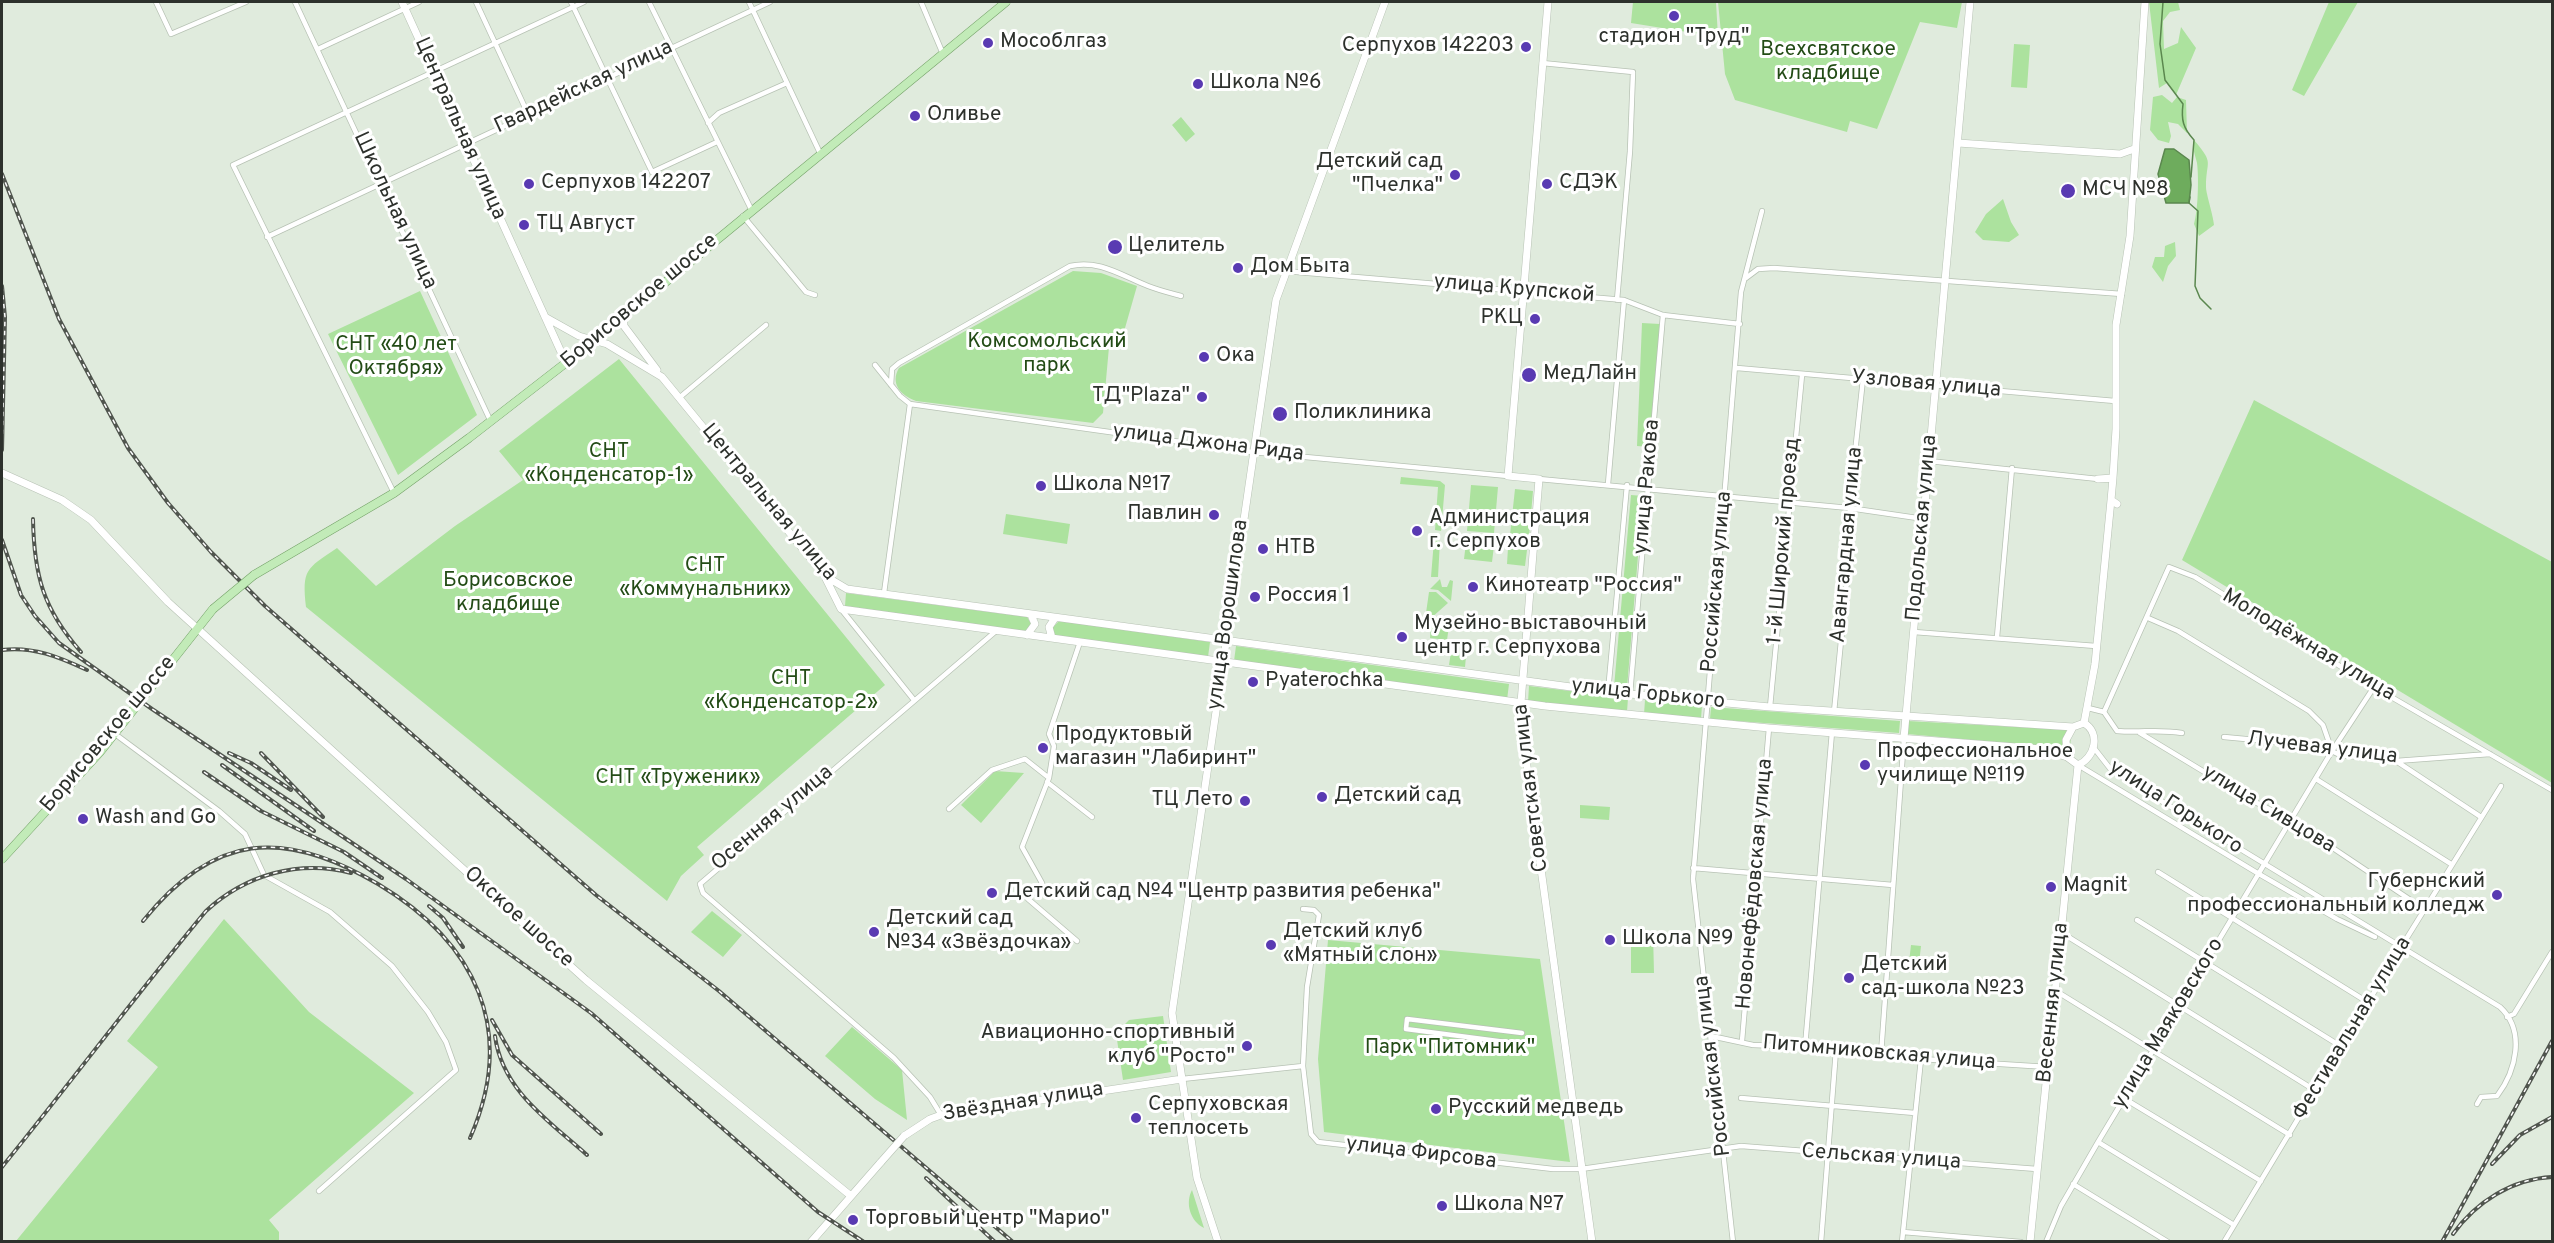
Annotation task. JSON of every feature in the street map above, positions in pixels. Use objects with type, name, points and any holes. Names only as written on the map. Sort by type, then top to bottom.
[{"type":"main road","name":"Борисовское шоссе","points":[[2,859],[115,734],[213,609],[254,575],[394,494],[491,422],[594,341],[751,209],[1006,2]]},
{"type":"street","points":[[156,2],[171,34],[246,2]]},
{"type":"street","points":[[223,2],[228,10]]},
{"type":"street","name":"Школьная улица","points":[[295,2],[491,422]]},
{"type":"street","points":[[318,49],[403,5],[419,2]]},
{"type":"street","points":[[476,2],[528,114]]},
{"type":"street","points":[[394,494],[233,165],[495,44],[572,4],[584,2]]},
{"type":"street","points":[[649,2],[751,209]]},
{"type":"street","points":[[749,2],[820,153]]},
{"type":"street","name":"Гвардейская улица","points":[[267,237],[770,2]]},
{"type":"street","points":[[921,2],[943,54]]},
{"type":"street","name":"улица Ворошилова","points":[[1218,1242],[1197,1178],[1172,1013],[1272,321],[1285,271],[1385,2]]},
{"type":"street","points":[[1548,2],[1508,476],[1627,485],[1724,498],[1849,508],[1924,519]]},
{"type":"street","name":"Подольская улица","points":[[1881,1054],[1906,717],[1971,2]]},
{"type":"street","points":[[2084,723],[2088,708],[2114,502],[2116,325],[2130,236],[2145,2]]},
{"type":"street","points":[[572,4],[652,172],[717,142]]},
{"type":"street","name":"Центральная улица","points":[[403,5],[545,317],[579,336],[607,344],[662,377],[825,576],[847,589],[1225,642]]},
{"type":"street","points":[[1542,63],[1633,72],[1630,152],[1617,300]]},
{"type":"street","points":[[708,123],[719,112],[788,83]]},
{"type":"street","points":[[1958,142],[2120,154],[2134,149]]},
{"type":"street","name":"Российская улица","points":[[1733,1242],[1693,868],[1743,282],[1762,211]]},
{"type":"street","points":[[743,216],[806,292],[814,294]]},
{"type":"street","points":[[891,385],[892,369],[899,363],[1078,264],[1104,267],[1180,296]]},
{"type":"street","points":[[1743,282],[1753,272],[1766,268],[2122,294]]},
{"type":"street","name":"улица Крупской","points":[[1285,271],[1624,300],[1663,315],[1740,324]]},
{"type":"street","name":"улица Ракова","points":[[1608,484],[1624,300]]},
{"type":"street","name":"улица Ракова","points":[[1630,694],[1663,315]]},
{"type":"street","points":[[545,317],[566,363]]},
{"type":"street","points":[[623,317],[624,327],[662,377]]},
{"type":"street","points":[[679,398],[766,325]]},
{"type":"street","points":[[875,365],[910,404],[884,593]]},
{"type":"street","name":"Узловая улица","points":[[1737,368],[2115,401]]},
{"type":"street","name":"1-й Широкий проезд","points":[[1770,707],[1802,375]]},
{"type":"street","name":"Авангардная улица","points":[[1833,712],[1853,519],[1849,508],[1863,379]]},
{"type":"street","name":"улица Джона Рида","points":[[910,404],[1252,452],[1508,476]]},
{"type":"street","points":[[1929,461],[2013,468],[2098,479],[2113,478]]},
{"type":"street","points":[[1997,637],[2013,468]]},
{"type":"street","name":"Окское шоссе","points":[[2,473],[62,500],[91,520],[197,628],[586,980],[851,1196]]},
{"type":"street","name":"Советская улица","points":[[1539,479],[1520,703],[1528,777],[1592,1242]]},
{"type":"street","name":"улица Ракова","points":[[1608,692],[1627,485]]},
{"type":"street","name":"Молодёжная улица","points":[[2148,618],[2169,567],[2195,577],[2374,687],[2553,790]]},
{"type":"street","points":[[825,576],[841,609],[914,700]]},
{"type":"street","points":[[836,601],[838,594],[847,589]]},
{"type":"street","name":"Центральная улица","points":[[841,609],[1222,662]]},
{"type":"street","points":[[1027,635],[1035,624],[1031,615]]},
{"type":"street","points":[[1052,638],[1049,627],[1055,618]]},
{"type":"street","points":[[2104,712],[2148,618],[2178,631],[2308,711],[2323,725],[2332,751]]},
{"type":"street","name":"Осенняя улица","points":[[941,1115],[930,1097],[894,1058],[703,893],[700,886],[703,879],[996,631]]},
{"type":"street","points":[[1914,632],[2096,646]]},
{"type":"street","points":[[1077,941],[1028,899],[1042,883],[1022,847],[1048,780],[1054,746],[1049,734],[1080,642]]},
{"type":"street","name":"улица Горького","points":[[1225,642],[1608,692],[1833,712],[2073,727]]},
{"type":"street","name":"улица Горького","points":[[1222,662],[1520,703],[1769,728],[2042,749],[2067,757]]},
{"type":"street","name":"улица Маяковского","points":[[2046,1242],[2073,1184],[2332,751],[2374,687]]},
{"type":"street","points":[[2088,708],[2104,712],[2118,730],[2139,733],[2155,729],[2182,733]]},
{"type":"street","points":[[2084,723],[2093,734],[2094,748],[2089,758],[2078,765],[2067,757],[2066,740],[2073,727],[2084,723]]},
{"type":"street","name":"Новонефёдовская улица","points":[[1742,1041],[1769,728]]},
{"type":"street","points":[[1804,1047],[1821,879],[1832,732]]},
{"type":"street","name":"улица Сивцова","points":[[2139,733],[2249,799],[2291,820],[2424,909]]},
{"type":"street","points":[[115,734],[219,811],[245,834],[264,875],[330,912],[371,947],[399,975],[428,1012],[446,1042],[456,1070],[319,1191]]},
{"type":"street","name":"Лучевая улица","points":[[2224,736],[2321,746],[2340,755],[2396,761],[2493,754]]},
{"type":"street","name":"улица Горького","points":[[2094,748],[2112,771],[2400,949]]},
{"type":"street","points":[[949,809],[992,770],[1025,759],[1092,817]]},
{"type":"street","points":[[2396,761],[2481,817]]},
{"type":"street","name":"улица Горького","points":[[2078,765],[2337,919],[2400,949]]},
{"type":"street","name":"Весенняя улица","points":[[2030,1242],[2078,765]]},
{"type":"street","points":[[2316,779],[2451,864]]},
{"type":"street","name":"Фестивальная улица","points":[[2224,1242],[2451,864],[2501,786]]},
{"type":"street","points":[[1693,868],[1893,885]]},
{"type":"street","points":[[2158,872],[2369,1003]]},
{"type":"street","name":"улица Фирсова","points":[[1303,909],[1314,910],[1318,915],[1307,987],[1304,1066],[1311,1134],[1318,1142],[1553,1169],[1581,1169],[1724,1148]]},
{"type":"street","points":[[2137,920],[2342,1047]]},
{"type":"street","points":[[2062,933],[2316,1091]]},
{"type":"street","points":[[2400,949],[2500,1007],[2507,1017],[2517,1042],[2506,1084],[2497,1096],[2481,1097],[2477,1104]]},
{"type":"street","points":[[2507,1017],[2514,1014],[2553,952]]},
{"type":"street","points":[[2056,991],[2290,1135]]},
{"type":"street","points":[[1521,1044],[1406,1029],[1407,1019],[1522,1033]]},
{"type":"street","points":[[1441,1033],[1443,1023]]},
{"type":"street","points":[[1482,1038],[1483,1028]]},
{"type":"street","name":"Питомниковская улица","points":[[1711,1036],[1753,1045],[2048,1067]]},
{"type":"street","points":[[1821,1242],[1836,1050]]},
{"type":"street","points":[[1902,1242],[1921,1059]]},
{"type":"street","points":[[1182,1078],[1304,1066]]},
{"type":"street","name":"Звёздная улица","points":[[851,1196],[904,1136],[930,1119],[941,1115],[1182,1078]]},
{"type":"street","points":[[1741,1098],[1915,1113]]},
{"type":"street","points":[[2125,1099],[2261,1181]]},
{"type":"street","points":[[2098,1142],[2234,1225]]},
{"type":"street","name":"Сельская улица","points":[[1724,1148],[1742,1146],[1910,1161],[2037,1169]]},
{"type":"street","points":[[2073,1184],[2168,1242]]},
{"type":"street","points":[[811,1242],[851,1196]]},
{"type":"street","points":[[1903,1232],[2021,1242]]},
{"type":"green space","name":"стадион \"Труд\"","points":[[1633,2],[1716,2],[1718,37],[1631,23]]},
{"type":"green space","name":"Всехсвятское кладбище","points":[[1718,2],[1962,2],[1957,28],[1920,22],[1877,129],[1850,121],[1847,132],[1735,100],[1725,74]]},
{"type":"green space","points":[[2149,2],[2178,2],[2180,10],[2170,12],[2163,21],[2164,49],[2178,43],[2181,27],[2196,48],[2176,95],[2167,83],[2159,88]]},
{"type":"green space","points":[[2329,2],[2358,2],[2304,96],[2292,90]]},
{"type":"green space","points":[[2014,44],[2030,45],[2027,88],[2011,87]]},
{"type":"green space","points":[[2162,95],[2172,103],[2177,97],[2186,100],[2187,133],[2178,124],[2168,122],[2171,136],[2169,143],[2158,140],[2150,130],[2153,97]]},
{"type":"green space","points":[[1181,117],[1195,134],[1186,142],[1172,125]]},
{"type":"green space","points":[[2194,140],[2208,162],[2206,190],[2214,225],[2199,236],[2194,224],[2198,185]]},
{"type":"green space","points":[[2003,199],[2011,222],[2019,235],[2009,242],[1983,240],[1975,232],[1986,214]]},
{"type":"green space","points":[[2175,242],[2176,256],[2168,266],[2163,282],[2152,267],[2155,257],[2164,257],[2165,246]]},
{"type":"green space","name":"Комсомольский парк","points":[[1073,271],[1101,273],[1137,286],[1121,342],[1109,347],[1103,413],[1093,423],[916,401],[898,388],[896,373],[899,368]]},
{"type":"green space","name":"СНТ «40 лет Октября»","points":[[420,291],[477,415],[398,475],[328,334]]},
{"type":"green space","points":[[1642,323],[1660,324],[1650,447],[1637,446]]},
{"type":"green space","points":[[619,359],[885,685],[697,847],[704,855],[681,876],[667,901],[306,607],[305,585],[308,571],[337,548],[376,586],[455,526],[523,480],[499,451]]},
{"type":"green space","points":[[2254,400],[2552,562],[2552,783],[2182,560]]},
{"type":"green space","points":[[1401,477],[1440,481],[1445,485],[1441,531],[1435,530],[1438,487],[1400,484]]},
{"type":"green space","points":[[1471,485],[1498,487],[1494,533],[1467,531]]},
{"type":"green space","points":[[1515,489],[1533,491],[1529,537],[1510,535]]},
{"type":"green space","points":[[1631,495],[1643,496],[1627,688],[1614,687]]},
{"type":"green space","points":[[1006,514],[1070,524],[1067,544],[1003,534]]},
{"type":"green space","points":[[1434,540],[1440,541],[1438,577],[1431,577]]},
{"type":"green space","points":[[1466,543],[1494,546],[1492,562],[1464,559]]},
{"type":"green space","points":[[1508,548],[1527,550],[1525,566],[1507,564]]},
{"type":"green space","points":[[1440,579],[1442,587],[1447,587],[1450,580],[1453,581],[1451,601],[1438,590],[1430,589]]},
{"type":"green space","points":[[1429,592],[1436,592],[1448,603],[1430,619],[1425,620]]},
{"type":"green space","points":[[846,593],[1027,617],[1032,625],[1029,630],[1024,631],[845,606]]},
{"type":"green space","points":[[1059,621],[1210,642],[1208,657],[1056,637],[1052,628]]},
{"type":"green space","points":[[1431,624],[1449,626],[1447,640],[1430,638]]},
{"type":"green space","points":[[1452,645],[1467,646],[1465,667],[1449,665]]},
{"type":"green space","points":[[1236,646],[1509,684],[1507,700],[1234,661]]},
{"type":"green space","points":[[1529,686],[1628,698],[1627,712],[1528,702]]},
{"type":"green space","points":[[1645,700],[1702,705],[1701,719],[1644,714]]},
{"type":"green space","points":[[1711,707],[1900,721],[1899,733],[1710,719]]},
{"type":"green space","points":[[1908,721],[2071,730],[2070,755],[2051,747],[1907,734]]},
{"type":"green space","points":[[995,771],[1024,773],[981,823],[961,805]]},
{"type":"green space","points":[[1580,805],[1610,807],[1609,820],[1580,818]]},
{"type":"green space","points":[[712,911],[742,935],[723,957],[691,932]]},
{"type":"green space","points":[[224,919],[309,1012],[414,1093],[269,1220],[279,1232],[279,1241],[16,1241],[158,1067],[127,1041]]},
{"type":"green space","points":[[1653,933],[1654,973],[1631,973],[1631,934]]},
{"type":"green space","name":"Парк \"Питомник\"","points":[[1328,940],[1540,959],[1570,1162],[1324,1132],[1318,1059]]},
{"type":"green space","points":[[1911,945],[1921,946],[1918,972],[1908,971]]},
{"type":"green space","points":[[1163,1016],[1171,1072],[1123,1080],[1116,1033],[1129,1020]]},
{"type":"green space","points":[[852,1027],[902,1070],[907,1120],[875,1099],[825,1056]]},
{"type":"green space","points":[[1192,1190],[1204,1228],[1195,1221],[1190,1211],[1189,1200]]},
{"type":"shaded area","points":[[2165,149],[2174,149],[2189,160],[2191,185],[2189,203],[2166,203],[2158,174]]},
{"type":"waterway","points":[[2163,2],[2160,44],[2165,80],[2183,104],[2184,124],[2194,140],[2191,177]]},
{"type":"waterway","points":[[2190,197],[2189,203],[2198,211],[2195,286],[2200,298],[2211,309]]},
{"type":"railway","points":[[2,174],[59,319],[128,448],[168,503],[211,552],[265,606],[596,895],[719,991],[1013,1242]]},
{"type":"railway","points":[[2,286],[5,317],[2,450]]},
{"type":"railway","points":[[33,519],[36,557],[43,590],[58,621],[81,652]]},
{"type":"railway","points":[[2,540],[21,595],[35,616],[59,643],[152,709],[406,879],[591,1013],[818,1212],[864,1242]]},
{"type":"railway","points":[[2,650],[35,651],[87,670]]},
{"type":"railway","points":[[229,753],[251,763],[291,790]]},
{"type":"railway","points":[[261,753],[323,817]]},
{"type":"railway","points":[[222,765],[314,831]]},
{"type":"railway","points":[[204,772],[261,811],[344,852],[382,878]]},
{"type":"railway","points":[[143,921],[170,892],[196,870],[224,856],[252,848],[281,848],[311,854],[344,866],[378,884],[412,907],[440,933],[462,961],[478,992],[488,1025],[490,1060],[484,1098],[470,1138]]},
{"type":"railway","points":[[2,1167],[154,974],[206,911],[221,898],[255,879],[293,869],[331,869],[351,873]]},
{"type":"railway","points":[[429,906],[443,918],[463,947]]},
{"type":"railway","points":[[492,1020],[512,1055],[601,1134]]},
{"type":"railway","points":[[495,1036],[499,1055],[517,1088],[543,1117],[587,1155]]},
{"type":"railway","points":[[2442,1242],[2552,1041]]},
{"type":"railway","points":[[2492,1164],[2520,1135],[2552,1117]]},
{"type":"railway","points":[[2453,1234],[2462,1222],[2496,1194],[2523,1182],[2552,1177]]},
{"type":"railway","points":[[926,1178],[995,1242]]},
{"type":"place","name":"стадион \"Труд\"","points":[[1674,16]]},
{"type":"place","name":"Мособлгаз","points":[[988,43]]},
{"type":"place","name":"Серпухов 142203","points":[[1526,47]]},
{"type":"place","name":"Школа №6","points":[[1198,84]]},
{"type":"place","name":"Оливье","points":[[915,116]]},
{"type":"place","name":"Детский сад \"Пчелка\"","points":[[1455,175]]},
{"type":"place","name":"Серпухов 142207","points":[[529,184]]},
{"type":"place","name":"СДЭК","points":[[1547,184]]},
{"type":"place","name":"МСЧ №8","points":[[2068,191]]},
{"type":"place","name":"ТЦ Август","points":[[524,225]]},
{"type":"place","name":"Целитель","points":[[1115,247]]},
{"type":"place","name":"Дом Быта","points":[[1238,268]]},
{"type":"place","name":"РКЦ","points":[[1535,319]]},
{"type":"place","name":"Ока","points":[[1204,357]]},
{"type":"place","name":"МедЛайн","points":[[1529,375]]},
{"type":"place","name":"ТД\"Plaza\"","points":[[1202,397]]},
{"type":"place","name":"Поликлиника","points":[[1280,414]]},
{"type":"place","name":"Школа №17","points":[[1041,486]]},
{"type":"place","name":"Павлин","points":[[1214,515]]},
{"type":"place","name":"Администрация г. Серпухов","points":[[1417,531]]},
{"type":"place","name":"НТВ","points":[[1263,549]]},
{"type":"place","name":"Кинотеатр \"Россия\"","points":[[1473,587]]},
{"type":"place","name":"Россия 1","points":[[1255,597]]},
{"type":"place","name":"Музейно-выставочный центр г. Серпухова","points":[[1402,637]]},
{"type":"place","name":"Pyaterochka","points":[[1253,682]]},
{"type":"place","name":"Продуктовый магазин \"Лабиринт\"","points":[[1043,748]]},
{"type":"place","name":"Профессиональное училище №119","points":[[1865,765]]},
{"type":"place","name":"Детский сад","points":[[1322,797]]},
{"type":"place","name":"ТЦ Лето","points":[[1245,801]]},
{"type":"place","name":"Wash and Go","points":[[83,819]]},
{"type":"place","name":"Magnit","points":[[2051,887]]},
{"type":"place","name":"Детский сад №4 \"Центр развития ребенка\"","points":[[992,893]]},
{"type":"place","name":"Губернский профессиональный колледж","points":[[2497,895]]},
{"type":"place","name":"Детский сад №34 «Звёздочка»","points":[[874,932]]},
{"type":"place","name":"Школа №9","points":[[1610,940]]},
{"type":"place","name":"Детский клуб «Мятный слон»","points":[[1271,945]]},
{"type":"place","name":"Детский сад-школа №23","points":[[1849,978]]},
{"type":"place","name":"Авиационно-спортивный клуб \"Росто\"","points":[[1247,1046]]},
{"type":"place","name":"Русский медведь","points":[[1436,1109]]},
{"type":"place","name":"Серпуховская теплосеть","points":[[1136,1118]]},
{"type":"place","name":"Школа №7","points":[[1442,1206]]},
{"type":"place","name":"Торговый центр \"Марио\"","points":[[853,1220]]},
{"type":"park label","name":"СНТ «Конденсатор-1»","points":[[609,465]]},
{"type":"park label","name":"СНТ «Коммунальник»","points":[[705,579]]},
{"type":"park label","name":"Борисовское кладбище","points":[[508,594]]},
{"type":"park label","name":"СНТ «Конденсатор-2»","points":[[791,692]]},
{"type":"park label","name":"СНТ «Труженик»","points":[[678,779]]}]
